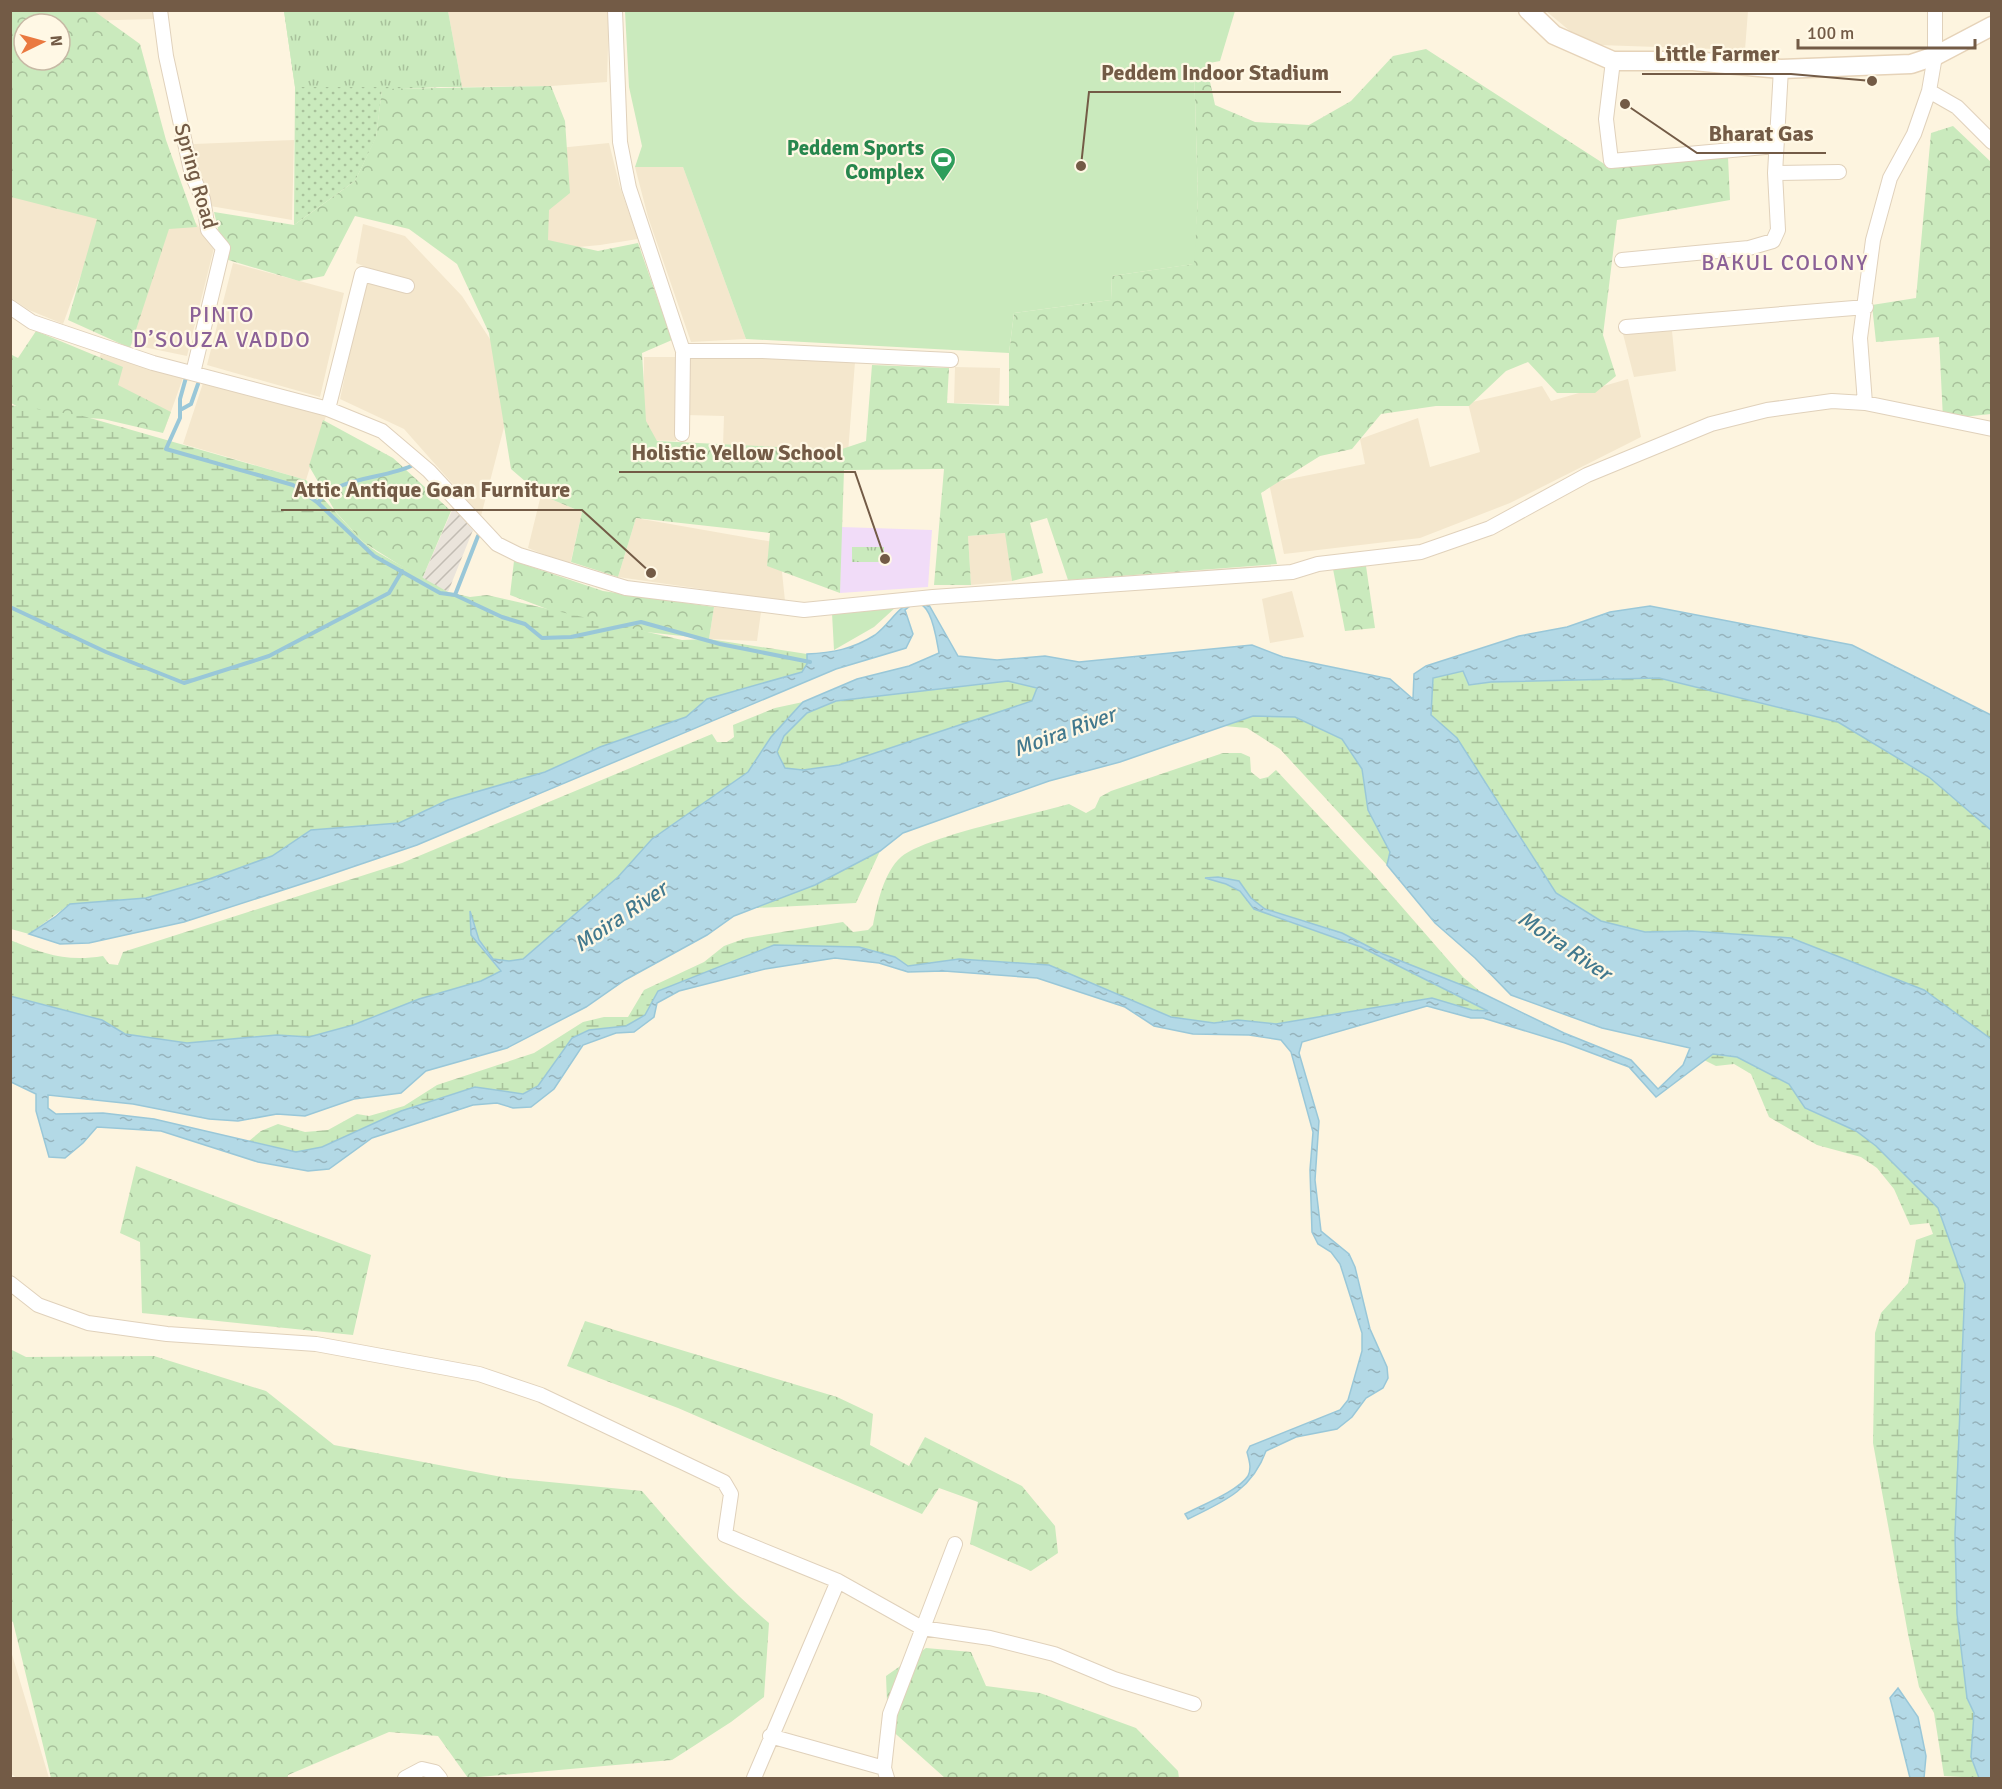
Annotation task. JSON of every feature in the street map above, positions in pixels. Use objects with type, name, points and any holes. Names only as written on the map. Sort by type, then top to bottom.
[{"type":"street","name":"Spring Road","points":[[160,10],[165,56],[192,175],[203,198],[208,230],[223,248],[195,373]]},
{"type":"street","points":[[615,10],[620,142],[629,188],[683,351],[682,434]]},
{"type":"street","points":[[1528,10],[1554,35],[1613,62],[1693,61],[1781,69],[1911,64],[1935,56],[1992,26]]},
{"type":"street","points":[[1865,403],[1860,338],[1866,307],[1873,240],[1890,178],[1914,134],[1929,91],[1935,56],[1935,10]]},
{"type":"street","points":[[1613,62],[1606,119],[1611,161],[1776,146]]},
{"type":"street","points":[[1622,260],[1749,248],[1773,242],[1778,230],[1775,173],[1781,69]]},
{"type":"street","points":[[1929,91],[1957,106],[1992,142]]},
{"type":"street","points":[[1775,173],[1839,172]]},
{"type":"street","points":[[328,409],[362,273],[407,286]]},
{"type":"street","points":[[10,307],[32,322],[153,363],[328,409],[382,431],[429,471],[497,544],[519,555],[626,588],[804,610],[933,597],[1292,572],[1318,564],[1421,552],[1490,528],[1587,475],[1711,423],[1767,410],[1832,400],[1865,403],[1992,429]]},
{"type":"street","points":[[1626,327],[1866,307]]},
{"type":"street","points":[[683,351],[762,351],[951,360]]},
{"type":"street","points":[[10,1283],[39,1305],[88,1323],[167,1334],[316,1344],[478,1374],[541,1395],[724,1482],[731,1494],[725,1535],[838,1581],[922,1628],[990,1638],[1054,1654],[1114,1679],[1194,1704]]},
{"type":"street","points":[[770,1736],[886,1773],[890,1714],[955,1544]]},
{"type":"street","points":[[754,1779],[770,1736],[838,1581]]},
{"type":"street","points":[[405,1779],[422,1769],[435,1772],[440,1779]]},
{"type":"shaded area","points":[[80,11],[153,11],[153,19],[81,21]]},
{"type":"shaded area","points":[[448,11],[609,11],[607,82],[551,86],[462,87]]},
{"type":"shaded area","points":[[1546,11],[1748,11],[1745,50],[1599,45],[1576,36]]},
{"type":"shaded area","points":[[294,140],[292,220],[210,206],[197,176],[194,144]]},
{"type":"shaded area","points":[[609,143],[620,187],[638,239],[515,253],[507,153]]},
{"type":"shaded area","points":[[10,163],[104,212],[63,324],[29,310],[11,298]]},
{"type":"shaded area","points":[[635,167],[683,167],[746,339],[691,342],[648,217]]},
{"type":"shaded area","points":[[169,213],[196,223],[214,248],[187,356],[129,344]]},
{"type":"shaded area","points":[[363,224],[405,236],[462,296],[519,384],[510,404],[481,516],[404,429],[340,399],[368,268],[356,263]]},
{"type":"shaded area","points":[[233,263],[344,293],[320,397],[207,365]]},
{"type":"shaded area","points":[[1672,331],[1676,371],[1634,377],[1623,334]]},
{"type":"shaded area","points":[[101,354],[183,378],[164,431],[78,401]]},
{"type":"shaded area","points":[[687,354],[855,362],[848,453],[723,446],[724,416],[686,415]]},
{"type":"shaded area","points":[[644,357],[677,357],[676,441],[643,440]]},
{"type":"shaded area","points":[[955,367],[1000,368],[999,404],[954,403]]},
{"type":"shaded area","points":[[1628,379],[1641,437],[1510,503],[1420,538],[1284,554],[1269,483],[1365,464],[1360,439],[1418,418],[1430,467],[1480,452],[1468,403],[1542,386],[1551,401]]},
{"type":"shaded area","points":[[203,383],[326,416],[306,480],[183,444]]},
{"type":"shaded area","points":[[541,495],[582,512],[570,565],[528,548]]},
{"type":"shaded area","points":[[453,508],[473,530],[448,592],[422,579]]},
{"type":"shaded area","points":[[636,518],[779,543],[785,601],[618,577]]},
{"type":"shaded area","points":[[841,527],[932,530],[928,587],[840,593]]},
{"type":"shaded area","points":[[1006,533],[1012,581],[971,585],[968,536]]},
{"type":"shaded area","points":[[1292,591],[1304,637],[1270,643],[1262,599]]},
{"type":"shaded area","points":[[714,607],[761,612],[757,641],[709,639]]},
{"type":"shaded area","points":[[11,1651],[49,1778],[17,1778],[11,1774]]},
{"type":"green space","points":[[10,11],[94,11],[140,44],[166,140],[197,227],[169,229],[130,348],[68,320],[97,219],[11,197]]},
{"type":"green space","points":[[284,11],[425,11],[441,87],[382,90],[376,138],[355,181],[294,225],[295,87]]},
{"type":"green space","points":[[284,11],[448,11],[462,87],[295,87]]},
{"type":"green space","name":"Peddem Sports Complex","points":[[625,11],[1235,11],[1220,61],[1194,66],[1198,199],[1194,264],[1112,276],[1111,300],[1014,313],[1009,353],[746,339],[683,167],[635,167],[642,146],[629,87]]},
{"type":"green space","points":[[1426,49],[1609,167],[1728,157],[1730,200],[1617,220],[1603,335],[1616,376],[1595,393],[1557,393],[1528,362],[1506,371],[1469,406],[1436,406],[1381,414],[1352,449],[1320,456],[1261,493],[1277,564],[1068,580],[1047,518],[1030,523],[1043,573],[1012,581],[1005,533],[968,536],[971,585],[934,585],[944,469],[844,470],[840,593],[767,566],[770,533],[636,518],[618,577],[571,562],[582,512],[541,495],[511,469],[489,333],[457,264],[409,229],[355,216],[324,276],[299,281],[225,259],[214,212],[294,225],[355,181],[376,137],[382,89],[551,86],[565,121],[570,193],[549,210],[548,240],[598,251],[638,243],[672,340],[642,353],[646,421],[657,441],[839,450],[866,441],[872,365],[949,368],[947,403],[1009,406],[1009,353],[1014,313],[1111,300],[1112,276],[1193,264],[1198,199],[1194,65],[1206,63],[1215,105],[1255,122],[1309,125],[1351,101],[1393,56]]},
{"type":"green space","points":[[1953,126],[1991,162],[1991,414],[1943,419],[1939,337],[1876,342],[1872,305],[1916,298],[1931,133]]},
{"type":"green space","points":[[36,331],[123,367],[118,385],[171,412],[163,433],[103,419],[31,414],[11,403],[10,354],[18,358]]},
{"type":"green space","points":[[10,405],[83,416],[306,480],[363,542],[448,592],[470,597],[487,595],[682,640],[709,639],[807,654],[807,664],[802,672],[707,699],[686,717],[600,747],[545,772],[448,800],[399,823],[311,830],[272,856],[201,882],[146,898],[70,904],[29,934],[11,929]]},
{"type":"green space","points":[[323,420],[393,458],[451,511],[422,579],[363,542],[335,511],[309,466]]},
{"type":"green space","points":[[852,547],[884,547],[884,562],[852,562]]},
{"type":"green space","points":[[514,561],[603,591],[714,607],[709,639],[592,626],[510,595]]},
{"type":"green space","points":[[1366,566],[1375,628],[1345,631],[1333,569]]},
{"type":"green space","points":[[896,607],[874,627],[834,650],[832,613]]},
{"type":"green space","points":[[1463,671],[1469,685],[1491,682],[1659,678],[1838,722],[1929,777],[1991,830],[1991,1039],[1924,990],[1791,938],[1692,931],[1645,932],[1601,921],[1556,894],[1431,715],[1433,678]]},
{"type":"green space","points":[[1008,681],[1037,688],[1032,701],[839,765],[803,770],[785,768],[777,752],[784,736],[807,713],[836,701]]},
{"type":"green space","points":[[803,702],[771,737],[748,772],[652,839],[618,877],[523,959],[509,961],[493,959],[479,940],[470,917],[471,935],[501,972],[481,981],[419,999],[353,1025],[309,1037],[277,1035],[187,1043],[125,1034],[102,1020],[11,996],[10,940],[66,957],[103,956],[109,964],[118,965],[123,952],[402,863],[712,734],[717,742],[727,742],[734,737],[733,725],[775,708]]},
{"type":"green space","points":[[1253,716],[1295,717],[1342,739],[1362,769],[1368,810],[1390,852],[1387,865],[1280,749],[1247,728],[1224,726]]},
{"type":"green space","points":[[1223,753],[1241,753],[1250,757],[1251,772],[1260,779],[1268,777],[1276,770],[1375,876],[1463,977],[1482,993],[1383,954],[1342,933],[1264,909],[1251,898],[1239,881],[1208,878],[1240,891],[1255,909],[1361,947],[1488,1011],[1472,1010],[1432,998],[1276,1024],[1238,1020],[1214,1023],[1171,1017],[1049,965],[959,959],[908,966],[895,957],[859,947],[693,978],[658,991],[645,1015],[626,1026],[589,1030],[572,1038],[538,1086],[522,1094],[475,1087],[401,1111],[322,1147],[297,1152],[249,1141],[261,1131],[278,1124],[305,1132],[328,1130],[357,1114],[369,1116],[404,1106],[437,1085],[534,1053],[583,1022],[604,1017],[628,1017],[644,990],[704,962],[724,946],[746,938],[843,922],[853,932],[868,930],[873,925],[879,898],[890,871],[901,857],[913,849],[955,834],[1069,804],[1086,813],[1095,808],[1100,797],[1111,791]]},
{"type":"green space","points":[[880,851],[856,903],[755,908],[768,903]]},
{"type":"green space","points":[[1714,1054],[1737,1057],[1789,1084],[1805,1108],[1856,1131],[1876,1146],[1938,1208],[1965,1284],[1967,1698],[1974,1713],[1971,1757],[1979,1778],[1944,1776],[1934,1713],[1919,1687],[1873,1443],[1875,1333],[1881,1313],[1908,1283],[1916,1240],[1933,1234],[1929,1223],[1910,1225],[1894,1189],[1877,1168],[1861,1157],[1817,1145],[1769,1117],[1751,1074],[1734,1064],[1716,1066],[1704,1060]]},
{"type":"green space","points":[[136,1166],[371,1255],[353,1335],[142,1313],[140,1242],[120,1233]]},
{"type":"green space","points":[[585,1321],[837,1397],[873,1414],[870,1445],[909,1466],[925,1437],[1022,1486],[1055,1526],[1058,1553],[1031,1571],[970,1544],[978,1502],[939,1488],[922,1514],[678,1408],[567,1366]]},
{"type":"green space","points":[[10,1349],[26,1357],[154,1356],[266,1391],[334,1445],[507,1478],[642,1491],[703,1560],[769,1623],[764,1697],[731,1722],[672,1760],[468,1778],[438,1736],[389,1732],[288,1775],[287,1778],[51,1778],[11,1621]]},
{"type":"green space","points":[[926,1648],[971,1652],[986,1686],[1040,1693],[1136,1728],[1178,1771],[1179,1778],[945,1778],[888,1727],[886,1676]]},
{"type":"water","name":"Moira River","points":[[922,600],[929,605],[958,656],[997,660],[1045,656],[1079,662],[1252,645],[1283,657],[1390,679],[1413,699],[1414,674],[1426,666],[1519,636],[1567,627],[1610,612],[1650,606],[1852,645],[1991,715],[1991,830],[1929,777],[1838,722],[1659,678],[1491,682],[1469,685],[1463,671],[1433,678],[1431,715],[1457,738],[1556,893],[1601,921],[1645,932],[1692,931],[1791,938],[1924,990],[1991,1039],[1991,1778],[1979,1778],[1971,1757],[1974,1713],[1967,1698],[1957,1614],[1955,1534],[1965,1284],[1938,1208],[1876,1146],[1856,1131],[1805,1108],[1789,1084],[1737,1057],[1713,1054],[1656,1097],[1629,1067],[1565,1043],[1483,1018],[1471,1018],[1427,1006],[1302,1042],[1299,1053],[1319,1121],[1315,1180],[1321,1231],[1349,1254],[1355,1267],[1370,1329],[1387,1367],[1388,1378],[1383,1388],[1366,1398],[1352,1417],[1337,1429],[1296,1437],[1266,1451],[1253,1476],[1235,1493],[1188,1519],[1185,1514],[1243,1482],[1249,1473],[1247,1452],[1250,1446],[1340,1410],[1348,1400],[1362,1351],[1362,1333],[1340,1264],[1331,1252],[1318,1244],[1312,1232],[1310,1170],[1313,1132],[1291,1052],[1281,1040],[1249,1035],[1193,1034],[1154,1026],[1125,1007],[1037,978],[944,971],[908,972],[879,963],[835,958],[765,969],[679,991],[657,1003],[654,1017],[634,1032],[616,1033],[583,1045],[554,1089],[531,1107],[513,1108],[497,1103],[473,1105],[372,1138],[329,1169],[308,1171],[258,1162],[161,1131],[97,1127],[65,1158],[49,1157],[36,1111],[36,1094],[11,1082],[10,996],[102,1020],[125,1034],[187,1043],[277,1035],[309,1037],[353,1025],[419,999],[481,981],[501,971],[471,935],[470,911],[479,940],[493,959],[509,961],[523,959],[618,877],[652,839],[748,772],[771,737],[803,702],[857,679],[909,666],[939,653],[934,626],[926,609],[920,604],[914,604],[905,610],[913,634],[906,648],[836,669],[417,845],[184,922],[89,943],[60,944],[29,934],[70,904],[146,898],[201,882],[272,856],[311,830],[399,823],[448,800],[545,772],[600,747],[686,717],[707,699],[802,672],[807,664],[807,654],[825,653],[859,644],[881,630],[907,604]],"holes":[[[1008,681],[1037,688],[1032,701],[839,765],[803,770],[785,768],[777,752],[784,736],[807,713],[836,701]],[[1253,716],[1295,717],[1342,739],[1362,769],[1368,810],[1390,852],[1387,865],[1435,923],[1475,958],[1511,995],[1602,1028],[1690,1048],[1683,1065],[1658,1089],[1631,1060],[1564,1033],[1482,993],[1383,954],[1342,933],[1265,909],[1251,898],[1239,881],[1218,877],[1205,878],[1240,891],[1254,909],[1361,947],[1488,1011],[1472,1010],[1432,998],[1276,1024],[1238,1020],[1214,1023],[1171,1017],[1049,965],[959,959],[908,966],[895,957],[859,947],[774,945],[658,991],[645,1015],[626,1026],[589,1030],[572,1038],[538,1086],[523,1094],[475,1087],[401,1111],[322,1147],[296,1152],[154,1119],[103,1113],[56,1114],[48,1108],[48,1095],[133,1104],[209,1119],[238,1121],[277,1114],[305,1116],[354,1099],[401,1093],[426,1071],[507,1048],[586,1007],[625,980],[707,935],[734,916],[815,885],[880,851],[903,833],[1049,781],[1120,762]]]},
{"type":"water","points":[[1898,1688],[1918,1717],[1926,1756],[1924,1778],[1910,1778],[1890,1698]]},
{"type":"waterway","points":[[187,374],[180,399],[180,418],[166,449],[293,485],[318,503],[374,556],[440,593],[455,595],[502,617],[525,624],[542,638],[571,637],[641,622],[720,644],[810,662]]},
{"type":"waterway","points":[[182,409],[191,404],[198,384]]},
{"type":"waterway","points":[[318,503],[326,494],[348,483],[411,466]]},
{"type":"waterway","points":[[455,595],[478,536]]},
{"type":"waterway","points":[[10,607],[106,652],[184,683],[269,656],[389,593],[402,571]]},
{"type":"place","name":"Little Farmer","points":[[1872,81]]},
{"type":"place","name":"Bharat Gas","points":[[1625,104]]},
{"type":"place","name":"Peddem Indoor Stadium","points":[[1081,166]]},
{"type":"place","name":"Peddem Sports Complex","points":[[943,183]]},
{"type":"place","name":"Holistic Yellow School","points":[[885,559]]},
{"type":"place","name":"Attic Antique Goan Furniture","points":[[651,573]]},
{"type":"district","name":"BAKUL COLONY","points":[[1785,262]]},
{"type":"district","name":"PINTO D’SOUZA VADDO","points":[[222,326]]}]
